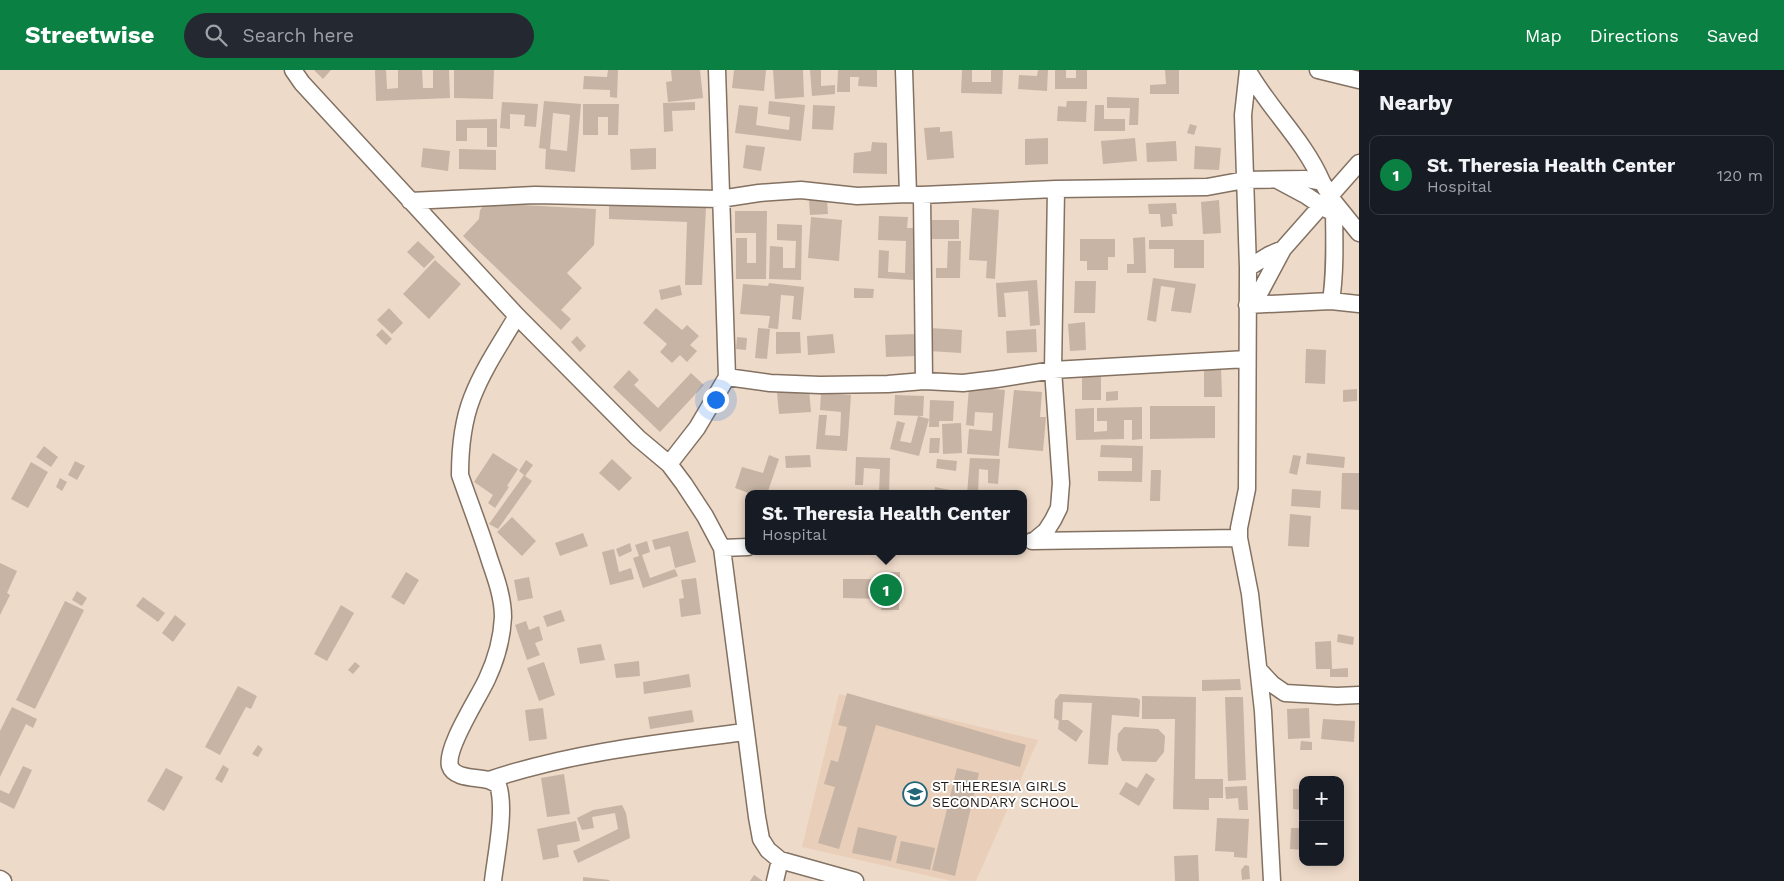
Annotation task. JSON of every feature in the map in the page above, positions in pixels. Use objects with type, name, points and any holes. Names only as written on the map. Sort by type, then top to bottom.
[{"type":"street","points":[[293,70],[302,83],[518,316],[638,438],[669,464],[684,484],[705,516],[722,548],[756,818],[761,839],[768,850],[780,860],[845,880]]},
{"type":"street","points":[[669,464],[698,428],[727,377],[716,70]]},
{"type":"street","points":[[904,70],[915,195],[924,381]]},
{"type":"street","points":[[1248,70],[1243,115],[1250,305],[1247,359],[1247,489],[1240,516],[1239,538],[1250,594],[1263,711],[1272,881]]},
{"type":"street","points":[[1248,70],[1259,90],[1307,153],[1328,199],[1335,261],[1331,300]]},
{"type":"street","points":[[1318,70],[1359,80]]},
{"type":"street","points":[[1250,305],[1283,249],[1359,163]]},
{"type":"street","points":[[410,201],[535,195],[720,199],[760,193],[801,190],[857,196],[915,195],[1056,189],[1207,187],[1245,180],[1306,180],[1328,199],[1359,233]]},
{"type":"street","points":[[1278,180],[1328,199]]},
{"type":"street","points":[[1029,541],[1046,531],[1054,520],[1059,508],[1061,483],[1053,370],[1056,189]]},
{"type":"street","points":[[1248,268],[1283,249]]},
{"type":"street","points":[[1250,305],[1331,300],[1359,304]]},
{"type":"street","points":[[493,881],[501,809],[501,795],[498,785],[489,780],[455,772],[450,766],[450,755],[455,740],[487,679],[495,658],[503,615],[497,582],[460,475],[460,457],[471,399],[486,368],[518,316]]},
{"type":"street","points":[[727,377],[770,383],[820,386],[924,381],[963,383],[1053,370],[1247,359]]},
{"type":"street","points":[[1029,541],[1239,538]]},
{"type":"street","points":[[722,548],[745,547]]},
{"type":"street","points":[[1259,670],[1272,684],[1285,693],[1336,696],[1359,695]]},
{"type":"street","points":[[1263,711],[1273,700],[1285,693]]},
{"type":"street","points":[[489,780],[577,756],[745,732]]},
{"type":"street","points":[[775,881],[780,860]]},
{"type":"street","points":[[0,878],[3,881]]},
{"type":"shaded area","name":"ST THERESIA GIRLS SECONDARY SCHOOL","points":[[839,694],[1038,740],[976,881],[951,881],[802,847]]},
{"type":"building","points":[[314,70],[331,70],[323,79]]},
{"type":"building","points":[[375,70],[386,70],[387,89],[398,88],[398,70],[422,70],[423,88],[433,88],[433,70],[449,70],[450,98],[376,101]]},
{"type":"building","points":[[454,70],[494,70],[493,99],[454,98]]},
{"type":"building","points":[[608,70],[618,70],[617,98],[610,97],[610,90],[583,89],[584,76],[607,77]]},
{"type":"building","points":[[671,70],[700,70],[703,98],[668,102],[666,82],[672,81]]},
{"type":"building","points":[[734,70],[766,70],[764,91],[732,88]]},
{"type":"building","points":[[773,70],[803,70],[804,97],[775,99]]},
{"type":"building","points":[[810,70],[821,70],[821,86],[835,85],[835,94],[812,96]]},
{"type":"building","points":[[838,70],[877,70],[877,87],[858,86],[859,77],[850,77],[850,92],[837,92]]},
{"type":"building","points":[[962,70],[972,70],[972,82],[991,82],[991,70],[1003,70],[1002,94],[961,93]]},
{"type":"building","points":[[1038,70],[1048,70],[1047,91],[1018,89],[1019,75],[1037,76]]},
{"type":"building","points":[[1055,70],[1066,70],[1066,78],[1076,78],[1076,70],[1087,70],[1087,89],[1055,89]]},
{"type":"building","points":[[1165,70],[1179,70],[1179,94],[1150,94],[1150,85],[1166,84]]},
{"type":"building","points":[[1107,97],[1139,98],[1138,125],[1129,125],[1130,108],[1107,108]]},
{"type":"building","points":[[544,101],[581,104],[575,172],[545,169],[546,149],[539,148]],"holes":[[[553,113],[570,115],[567,151],[550,149]]]},
{"type":"building","points":[[769,101],[805,105],[801,141],[735,133],[739,105],[758,107],[756,125],[789,130],[790,117],[768,114]]},
{"type":"building","points":[[1067,101],[1087,101],[1086,122],[1057,121],[1058,106],[1066,107]]},
{"type":"building","points":[[502,102],[538,104],[536,127],[524,126],[525,115],[510,114],[510,129],[500,128]]},
{"type":"building","points":[[695,102],[695,110],[672,111],[673,131],[664,132],[663,103]]},
{"type":"building","points":[[583,104],[619,104],[618,135],[608,135],[608,117],[598,117],[598,135],[583,135]]},
{"type":"building","points":[[813,105],[835,106],[833,130],[812,129]]},
{"type":"building","points":[[1095,105],[1104,105],[1104,119],[1125,119],[1125,131],[1094,131]]},
{"type":"building","points":[[497,119],[497,147],[487,147],[487,128],[467,128],[467,141],[456,141],[456,120]]},
{"type":"building","points":[[1190,124],[1197,126],[1194,135],[1187,133]]},
{"type":"building","points":[[940,127],[940,132],[952,131],[954,158],[927,160],[924,128]]},
{"type":"building","points":[[1048,138],[1048,164],[1025,165],[1025,139]]},
{"type":"building","points":[[1135,138],[1137,161],[1103,164],[1101,141]]},
{"type":"building","points":[[1176,141],[1177,161],[1147,162],[1146,143]]},
{"type":"building","points":[[872,142],[887,143],[887,174],[853,173],[854,153],[871,151]]},
{"type":"building","points":[[746,145],[765,147],[761,171],[743,168]]},
{"type":"building","points":[[1195,146],[1221,148],[1219,170],[1194,169]]},
{"type":"building","points":[[423,148],[450,151],[448,171],[421,167]]},
{"type":"building","points":[[656,148],[656,169],[631,170],[630,149]]},
{"type":"building","points":[[459,149],[496,150],[496,170],[459,169]]},
{"type":"building","points":[[827,199],[828,214],[810,215],[809,200]]},
{"type":"building","points":[[1219,200],[1221,233],[1203,234],[1201,202]]},
{"type":"building","points":[[486,203],[596,209],[594,245],[567,273],[582,288],[561,310],[571,319],[561,330],[463,236],[479,219],[480,210]]},
{"type":"building","points":[[609,203],[706,207],[702,285],[685,285],[687,222],[609,219]]},
{"type":"building","points":[[1176,203],[1177,214],[1172,214],[1173,226],[1161,227],[1160,214],[1149,214],[1148,204]]},
{"type":"building","points":[[972,208],[999,210],[995,279],[986,278],[987,261],[969,260]]},
{"type":"building","points":[[735,211],[767,211],[766,279],[736,279],[736,238],[747,238],[747,263],[756,263],[756,233],[735,233]]},
{"type":"building","points":[[879,216],[908,217],[907,228],[916,228],[914,280],[878,278],[879,250],[889,251],[888,272],[905,273],[906,241],[878,240]]},
{"type":"building","points":[[811,217],[842,220],[839,261],[808,258]]},
{"type":"building","points":[[932,220],[959,220],[959,239],[932,239]]},
{"type":"building","points":[[777,224],[802,225],[801,280],[769,279],[770,246],[783,247],[783,268],[795,268],[796,241],[777,240]]},
{"type":"building","points":[[1145,237],[1146,273],[1127,273],[1127,264],[1134,264],[1133,238]]},
{"type":"building","points":[[1080,239],[1115,239],[1115,257],[1108,257],[1108,270],[1087,270],[1087,261],[1080,261]]},
{"type":"building","points":[[1149,240],[1204,240],[1204,268],[1174,268],[1174,249],[1149,249]]},
{"type":"building","points":[[418,241],[435,257],[424,268],[407,252]]},
{"type":"building","points":[[948,241],[961,241],[960,278],[936,278],[936,268],[947,268]]},
{"type":"building","points":[[435,260],[461,284],[429,319],[403,294]]},
{"type":"building","points":[[1153,278],[1196,284],[1191,313],[1171,311],[1175,288],[1161,286],[1156,322],[1147,320]]},
{"type":"building","points":[[1037,280],[1040,325],[1030,326],[1028,291],[1004,293],[1006,317],[998,317],[996,283]]},
{"type":"building","points":[[1075,281],[1096,281],[1095,313],[1074,313]]},
{"type":"building","points":[[769,283],[804,287],[801,320],[792,319],[794,296],[781,295],[778,329],[768,328],[770,316],[740,314],[743,284],[768,286]]},
{"type":"building","points":[[680,285],[682,295],[661,300],[659,290]]},
{"type":"building","points":[[854,288],[874,289],[873,298],[854,298]]},
{"type":"building","points":[[389,308],[403,323],[392,334],[377,320]]},
{"type":"building","points":[[656,308],[682,330],[687,325],[699,336],[690,345],[697,351],[687,362],[680,355],[672,363],[660,352],[667,344],[643,323]]},
{"type":"building","points":[[1085,322],[1086,350],[1070,351],[1068,324]]},
{"type":"building","points":[[758,328],[770,329],[767,359],[755,358]]},
{"type":"building","points":[[930,328],[962,330],[961,353],[929,351]]},
{"type":"building","points":[[382,329],[392,339],[386,345],[376,335]]},
{"type":"building","points":[[1036,329],[1037,352],[1007,353],[1006,331]]},
{"type":"building","points":[[776,332],[800,332],[801,353],[776,354]]},
{"type":"building","points":[[833,334],[835,353],[808,355],[807,336]]},
{"type":"building","points":[[918,334],[918,356],[886,357],[885,335]]},
{"type":"building","points":[[577,336],[586,346],[580,352],[571,342]]},
{"type":"building","points":[[737,337],[747,338],[746,350],[736,349]]},
{"type":"building","points":[[1306,349],[1326,350],[1325,384],[1305,383]]},
{"type":"building","points":[[1221,366],[1222,397],[1204,397],[1204,367]]},
{"type":"building","points":[[629,370],[639,380],[634,385],[658,408],[691,373],[704,385],[660,432],[613,387]]},
{"type":"building","points":[[1082,374],[1101,374],[1101,400],[1082,400]]},
{"type":"building","points":[[969,387],[1005,390],[999,456],[967,454],[969,429],[992,431],[993,413],[975,412],[974,426],[966,425]]},
{"type":"building","points":[[809,389],[811,412],[779,414],[777,392]]},
{"type":"building","points":[[1357,389],[1357,401],[1343,402],[1343,390]]},
{"type":"building","points":[[1014,390],[1042,392],[1040,417],[1046,417],[1043,451],[1008,448]]},
{"type":"building","points":[[1118,391],[1118,400],[1106,401],[1106,392]]},
{"type":"building","points":[[821,393],[851,395],[847,451],[816,449],[819,415],[827,415],[825,435],[840,436],[841,412],[820,410]]},
{"type":"building","points":[[895,395],[924,396],[923,416],[894,415]]},
{"type":"building","points":[[930,400],[954,401],[953,421],[939,421],[939,427],[929,427]]},
{"type":"building","points":[[1150,406],[1215,406],[1215,438],[1150,439]]},
{"type":"building","points":[[1142,407],[1142,439],[1132,440],[1132,420],[1124,420],[1124,439],[1076,440],[1075,409],[1094,408],[1094,432],[1107,431],[1107,421],[1097,421],[1097,408]]},
{"type":"building","points":[[918,416],[929,419],[919,456],[890,449],[897,421],[905,423],[900,441],[911,443]]},
{"type":"building","points":[[961,423],[962,453],[943,454],[942,424]]},
{"type":"building","points":[[930,438],[940,438],[939,453],[929,453]]},
{"type":"building","points":[[1101,445],[1143,446],[1142,482],[1098,481],[1098,471],[1132,471],[1132,458],[1100,457]]},
{"type":"building","points":[[44,446],[58,457],[51,467],[36,457]]},
{"type":"building","points":[[493,453],[518,469],[495,508],[488,503],[493,495],[474,482]]},
{"type":"building","points":[[1307,453],[1345,457],[1344,468],[1306,464]]},
{"type":"building","points":[[769,455],[779,459],[768,490],[745,490],[745,492],[735,488],[742,467],[763,473]]},
{"type":"building","points":[[810,455],[811,467],[786,468],[785,456]]},
{"type":"building","points":[[1293,455],[1301,456],[1297,475],[1289,473]]},
{"type":"building","points":[[856,457],[890,458],[889,490],[879,490],[880,469],[864,468],[863,485],[855,485]]},
{"type":"building","points":[[970,458],[1000,459],[998,484],[988,483],[988,470],[979,469],[978,490],[967,490]]},
{"type":"building","points":[[612,459],[632,478],[619,491],[599,473]]},
{"type":"building","points":[[937,459],[957,461],[956,471],[936,468]]},
{"type":"building","points":[[526,460],[533,465],[525,476],[532,481],[498,529],[489,524],[524,475],[519,471]]},
{"type":"building","points":[[75,461],[85,466],[77,480],[68,475]]},
{"type":"building","points":[[31,462],[48,472],[28,508],[11,499]]},
{"type":"building","points":[[1151,470],[1161,470],[1160,501],[1150,501]]},
{"type":"building","points":[[1342,473],[1359,473],[1359,510],[1341,509]]},
{"type":"building","points":[[60,478],[67,482],[62,491],[56,487]]},
{"type":"building","points":[[935,487],[950,490],[935,490]]},
{"type":"building","points":[[1292,489],[1321,491],[1320,508],[1291,506]]},
{"type":"building","points":[[1290,514],[1311,516],[1309,547],[1288,546]]},
{"type":"building","points":[[512,517],[536,541],[522,556],[497,532]]},
{"type":"building","points":[[688,531],[696,562],[675,568],[670,546],[655,550],[652,540]]},
{"type":"building","points":[[583,533],[588,546],[560,556],[555,543]]},
{"type":"building","points":[[647,541],[650,552],[642,555],[650,578],[675,569],[678,576],[643,588],[633,558],[639,556],[635,545]]},
{"type":"building","points":[[630,543],[632,551],[619,557],[616,549]]},
{"type":"building","points":[[614,549],[619,572],[631,568],[634,579],[610,585],[602,552]]},
{"type":"building","points":[[0,563],[17,571],[7,593],[10,595],[0,615]]},
{"type":"building","points":[[406,572],[419,580],[404,605],[391,597]]},
{"type":"building","points":[[883,572],[900,572],[899,610],[881,610],[882,599],[843,598],[843,579],[883,579]]},
{"type":"building","points":[[529,577],[533,598],[518,601],[514,580]]},
{"type":"building","points":[[696,578],[701,614],[681,617],[679,599],[684,598],[681,580]]},
{"type":"building","points":[[77,591],[87,598],[82,606],[72,600]]},
{"type":"building","points":[[143,597],[165,613],[158,622],[136,606]]},
{"type":"building","points":[[65,601],[84,610],[35,709],[16,700]]},
{"type":"building","points":[[341,605],[354,613],[327,661],[314,654]]},
{"type":"building","points":[[561,610],[565,621],[547,627],[543,616]]},
{"type":"building","points":[[175,615],[186,624],[173,642],[162,633]]},
{"type":"building","points":[[526,621],[529,630],[539,626],[543,640],[535,643],[540,655],[527,660],[515,625]]},
{"type":"building","points":[[1338,634],[1354,637],[1353,645],[1337,642]]},
{"type":"building","points":[[1331,641],[1332,669],[1348,668],[1348,677],[1330,677],[1330,669],[1316,669],[1315,642]]},
{"type":"building","points":[[601,644],[605,660],[580,664],[577,648]]},
{"type":"building","points":[[639,661],[640,676],[616,678],[614,664]]},
{"type":"building","points":[[355,662],[360,666],[353,674],[348,670]]},
{"type":"building","points":[[544,662],[555,695],[539,701],[527,668]]},
{"type":"building","points":[[689,674],[691,687],[644,694],[643,682]]},
{"type":"building","points":[[1240,679],[1241,690],[1202,691],[1202,680]]},
{"type":"building","points":[[238,686],[257,696],[251,709],[246,707],[220,755],[205,747]]},
{"type":"building","points":[[847,693],[1026,745],[1020,767],[876,725],[839,849],[818,843],[835,787],[824,784],[831,760],[838,762],[847,727],[838,725]]},
{"type":"building","points":[[1060,694],[1137,698],[1140,700],[1139,717],[1112,715],[1108,765],[1088,764],[1092,703],[1063,702],[1062,720],[1068,720],[1083,731],[1076,742],[1058,729],[1059,721],[1054,718],[1055,700]]},
{"type":"building","points":[[1142,696],[1196,697],[1195,779],[1223,779],[1223,798],[1209,798],[1209,810],[1173,809],[1175,719],[1142,719]]},
{"type":"building","points":[[1225,697],[1243,697],[1246,780],[1228,781]]},
{"type":"building","points":[[12,707],[37,719],[33,728],[26,724],[0,777],[0,731]]},
{"type":"building","points":[[543,708],[547,739],[529,741],[525,710]]},
{"type":"building","points":[[1309,708],[1310,738],[1288,739],[1287,709]]},
{"type":"building","points":[[692,710],[694,722],[650,729],[648,717]]},
{"type":"building","points":[[1323,719],[1355,721],[1354,742],[1321,739]]},
{"type":"building","points":[[1124,727],[1158,729],[1165,736],[1164,752],[1156,762],[1122,761],[1117,750],[1118,734]]},
{"type":"building","points":[[1301,741],[1312,742],[1312,750],[1300,750]]},
{"type":"building","points":[[258,745],[263,749],[258,757],[252,754]]},
{"type":"building","points":[[223,765],[229,769],[222,783],[215,779]]},
{"type":"building","points":[[23,766],[32,770],[14,809],[0,802],[0,790],[9,794]]},
{"type":"building","points":[[166,768],[183,777],[164,811],[147,801]]},
{"type":"building","points":[[957,768],[979,773],[955,876],[932,870]]},
{"type":"building","points":[[1146,773],[1155,779],[1139,806],[1119,794],[1126,782],[1137,788]]},
{"type":"building","points":[[564,774],[570,814],[547,817],[541,778]]},
{"type":"building","points":[[1247,786],[1248,810],[1239,810],[1238,798],[1226,799],[1225,787]]},
{"type":"building","points":[[1293,789],[1299,789],[1299,810],[1293,809]]},
{"type":"building","points":[[622,805],[626,813],[630,838],[578,863],[573,851],[618,829],[615,813],[592,817],[594,828],[582,830],[577,818],[593,810]]},
{"type":"building","points":[[1217,818],[1249,819],[1247,858],[1234,857],[1234,852],[1215,851]]},
{"type":"building","points":[[576,821],[580,841],[557,845],[559,857],[543,860],[537,829]]},
{"type":"building","points":[[858,827],[897,836],[891,861],[852,853]]},
{"type":"building","points":[[1291,828],[1299,828],[1299,850],[1290,849]]},
{"type":"building","points":[[901,841],[935,848],[930,870],[896,863]]},
{"type":"building","points":[[1198,855],[1199,881],[1175,881],[1174,856]]},
{"type":"building","points":[[1245,865],[1249,866],[1250,879],[1242,880],[1241,870]]},
{"type":"building","points":[[754,875],[763,881],[750,881]]},
{"type":"building","points":[[583,877],[610,880],[583,881]]},
{"type":"place","name":"St. Theresia Health Center","points":[[886,590]]},
{"type":"place","name":"ST THERESIA GIRLS SECONDARY SCHOOL","points":[[915,794]]}]
